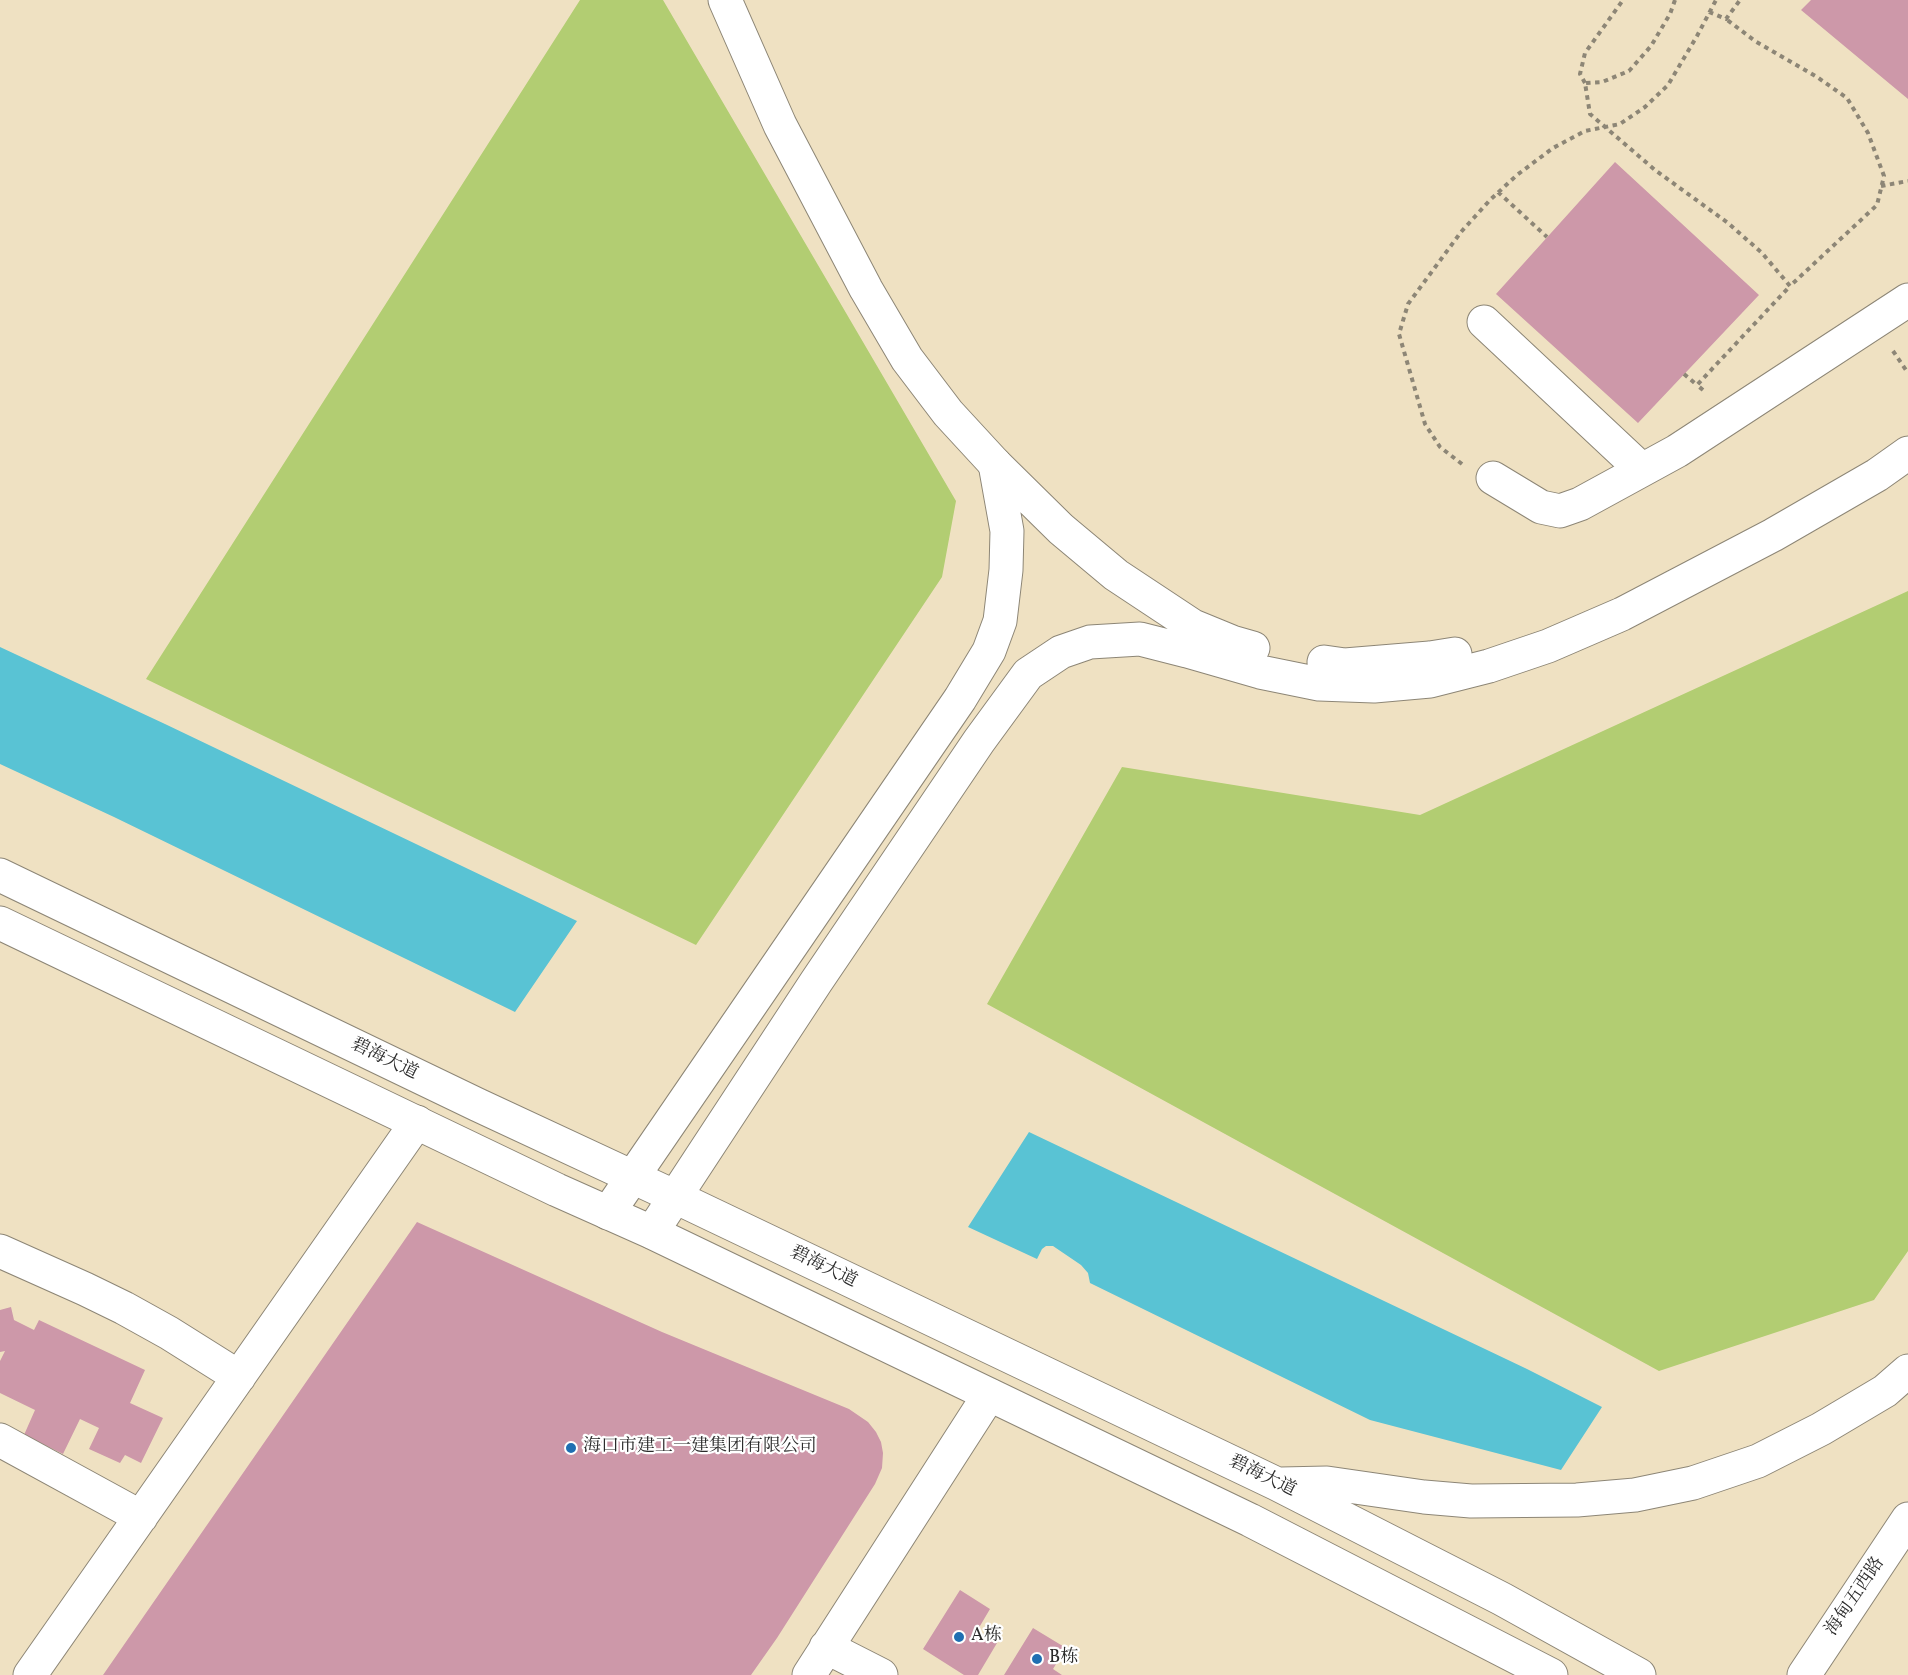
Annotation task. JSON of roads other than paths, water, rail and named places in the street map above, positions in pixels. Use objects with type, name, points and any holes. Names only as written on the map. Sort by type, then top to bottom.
[{"type":"street","points":[[725,0],[780,125],[866,289],[907,359],[948,413],[995,464],[1061,529],[1116,575],[1193,626],[1232,642],[1285,657],[1345,665],[1430,658],[1479,650],[1540,630],[1613,598],[1718,543],[1848,468],[1908,429]]},
{"type":"street","points":[[1493,478],[1541,507],[1560,511],[1580,504],[1677,451],[1908,300]]},
{"type":"street","points":[[1484,322],[1642,470]]},
{"type":"street","points":[[652,1232],[816,982],[979,741],[1028,674],[1061,651],[1090,642],[1140,639],[1260,672],[1318,684],[1374,686],[1430,681],[1489,666],[1548,646],[1622,614],[1773,535],[1877,475],[1908,453]]},
{"type":"street","points":[[608,1213],[960,699],[989,651],[1000,621],[1006,570],[1007,531],[995,464]]},
{"type":"street","name":"碧海大道","points":[[0,875],[478,1106],[675,1197],[1276,1484],[1502,1599],[1639,1675]]},
{"type":"street","points":[[0,923],[652,1232],[1250,1520],[1551,1675]]},
{"type":"street","points":[[30,1675],[417,1122]]},
{"type":"street","points":[[0,1251],[86,1289],[133,1313],[239,1377]]},
{"type":"street","points":[[1276,1484],[1327,1483],[1424,1497],[1471,1501],[1577,1500],[1635,1495],[1692,1483],[1758,1461],[1831,1424],[1886,1391],[1908,1371]]},
{"type":"street","points":[[808,1675],[988,1395]]},
{"type":"street","points":[[0,1440],[141,1517]]},
{"type":"street","name":"海甸五西路","points":[[1804,1675],[1908,1519]]},
{"type":"street","points":[[826,1647],[881,1675]]},
{"type":"water","points":[[0,647],[577,921],[515,1012],[0,764]]},
{"type":"water","points":[[1029,1132],[1527,1369],[1602,1407],[1561,1470],[1370,1420],[1090,1283],[1088,1273],[1081,1265],[1053,1246],[1046,1246],[1042,1249],[1037,1259],[968,1227]]},
{"type":"place","name":"海口市建工一建集团有限公司","points":[[571,1448]]},
{"type":"place","name":"A栋","points":[[959,1637]]},
{"type":"place","name":"B栋","points":[[1037,1659]]}]
